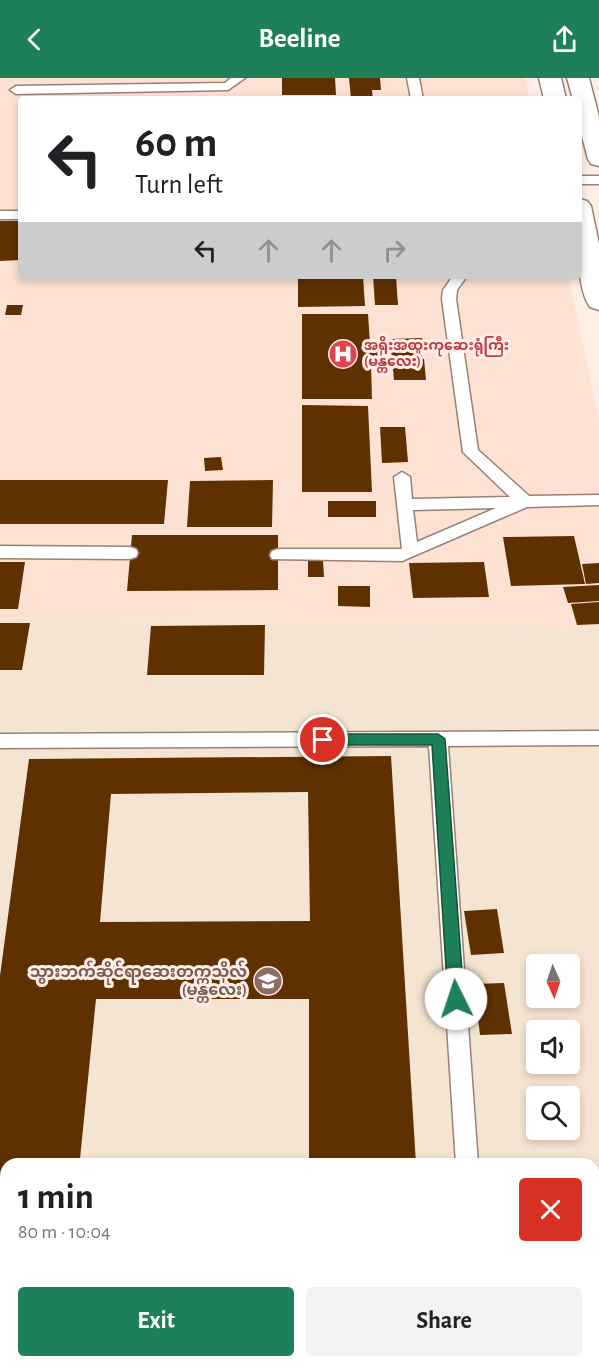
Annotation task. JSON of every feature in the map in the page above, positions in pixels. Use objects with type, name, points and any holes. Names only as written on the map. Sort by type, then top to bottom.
[{"type":"main road","points":[[550,78],[554,96]]},
{"type":"main road","points":[[578,78],[581,96]]},
{"type":"main road","points":[[583,113],[599,159]]},
{"type":"main road","points":[[582,221],[599,302]]},
{"type":"lane","points":[[0,91],[18,84],[228,86],[239,78]]},
{"type":"lane","points":[[413,78],[416,96]]},
{"type":"lane","points":[[582,180],[599,180]]},
{"type":"lane","points":[[0,215],[18,215]]},
{"type":"lane","points":[[458,279],[450,290],[449,299],[471,452],[525,502]]},
{"type":"lane","points":[[402,477],[410,552]]},
{"type":"lane","points":[[405,505],[599,500]]},
{"type":"lane","points":[[278,555],[388,556],[410,552],[525,502]]},
{"type":"lane","points":[[0,552],[130,554]]},
{"type":"lane","points":[[0,741],[599,738]]},
{"type":"lane","points":[[438,739],[467,1158]]},
{"type":"shaded area","points":[[0,78],[525,78],[529,96],[18,96],[18,279],[569,279],[599,418],[599,628],[0,617]]},
{"type":"shaded area","name":"သွားဘက်ဆိုင်ရာဆေးတက္ကသိုလ် (မန္တလေး)","points":[[0,617],[599,628],[599,1158],[0,1158]]},
{"type":"building","points":[[282,78],[335,78],[336,95],[282,95]]},
{"type":"building","points":[[349,78],[380,78],[381,90],[372,90],[373,96],[351,96]]},
{"type":"building","points":[[0,221],[18,221],[18,260],[0,261]]},
{"type":"building","points":[[298,279],[363,279],[365,306],[298,307]]},
{"type":"building","points":[[373,279],[396,279],[398,305],[375,305]]},
{"type":"building","points":[[7,305],[23,305],[21,315],[5,315]]},
{"type":"building","name":"အရိုးအထူးကုဆေးရုံကြီး (မန္တလေး)","points":[[302,314],[368,314],[370,343],[380,347],[384,356],[381,361],[371,365],[372,399],[302,399]]},
{"type":"building","points":[[422,338],[426,380],[394,380],[390,339]]},
{"type":"building","points":[[302,405],[368,406],[372,492],[302,492]]},
{"type":"building","points":[[380,427],[405,427],[408,462],[382,463]]},
{"type":"building","points":[[221,457],[223,470],[205,471],[204,458]]},
{"type":"building","points":[[0,480],[168,480],[164,524],[0,524]]},
{"type":"building","points":[[273,480],[272,527],[187,527],[190,481]]},
{"type":"building","points":[[328,501],[376,501],[376,517],[328,517]]},
{"type":"building","points":[[132,535],[278,535],[278,590],[127,591]]},
{"type":"building","points":[[574,536],[585,584],[511,586],[503,537]]},
{"type":"building","points":[[308,561],[323,561],[324,577],[308,577]]},
{"type":"building","points":[[0,562],[25,562],[18,609],[0,609]]},
{"type":"building","points":[[484,562],[489,597],[413,598],[409,563]]},
{"type":"building","points":[[599,563],[599,583],[586,584],[582,564]]},
{"type":"building","points":[[599,585],[599,601],[568,603],[563,587]]},
{"type":"building","points":[[338,586],[370,586],[370,607],[338,606]]},
{"type":"building","points":[[599,602],[599,624],[577,625],[571,604]]},
{"type":"building","points":[[0,623],[30,623],[22,670],[0,670]]},
{"type":"building","points":[[265,625],[264,675],[147,675],[151,626]]},
{"type":"building","points":[[391,756],[416,1158],[309,1158],[309,999],[96,999],[80,1158],[0,1158],[0,976],[29,759]],"holes":[[[308,792],[310,921],[100,922],[111,794]]]},
{"type":"building","points":[[497,909],[504,953],[471,955],[464,911]]},
{"type":"building","points":[[504,983],[512,1034],[480,1035],[474,984]]},
{"type":"place","name":"အရိုးအထူးကုဆေးရုံကြီး (မန္တလေး)","points":[[343,354]]},
{"type":"place","name":"သွားဘက်ဆိုင်ရာဆေးတက္ကသိုလ် (မန္တလေး)","points":[[268,981]]},
{"type":"route","points":[[323,740],[438,739],[456,999]]}]
